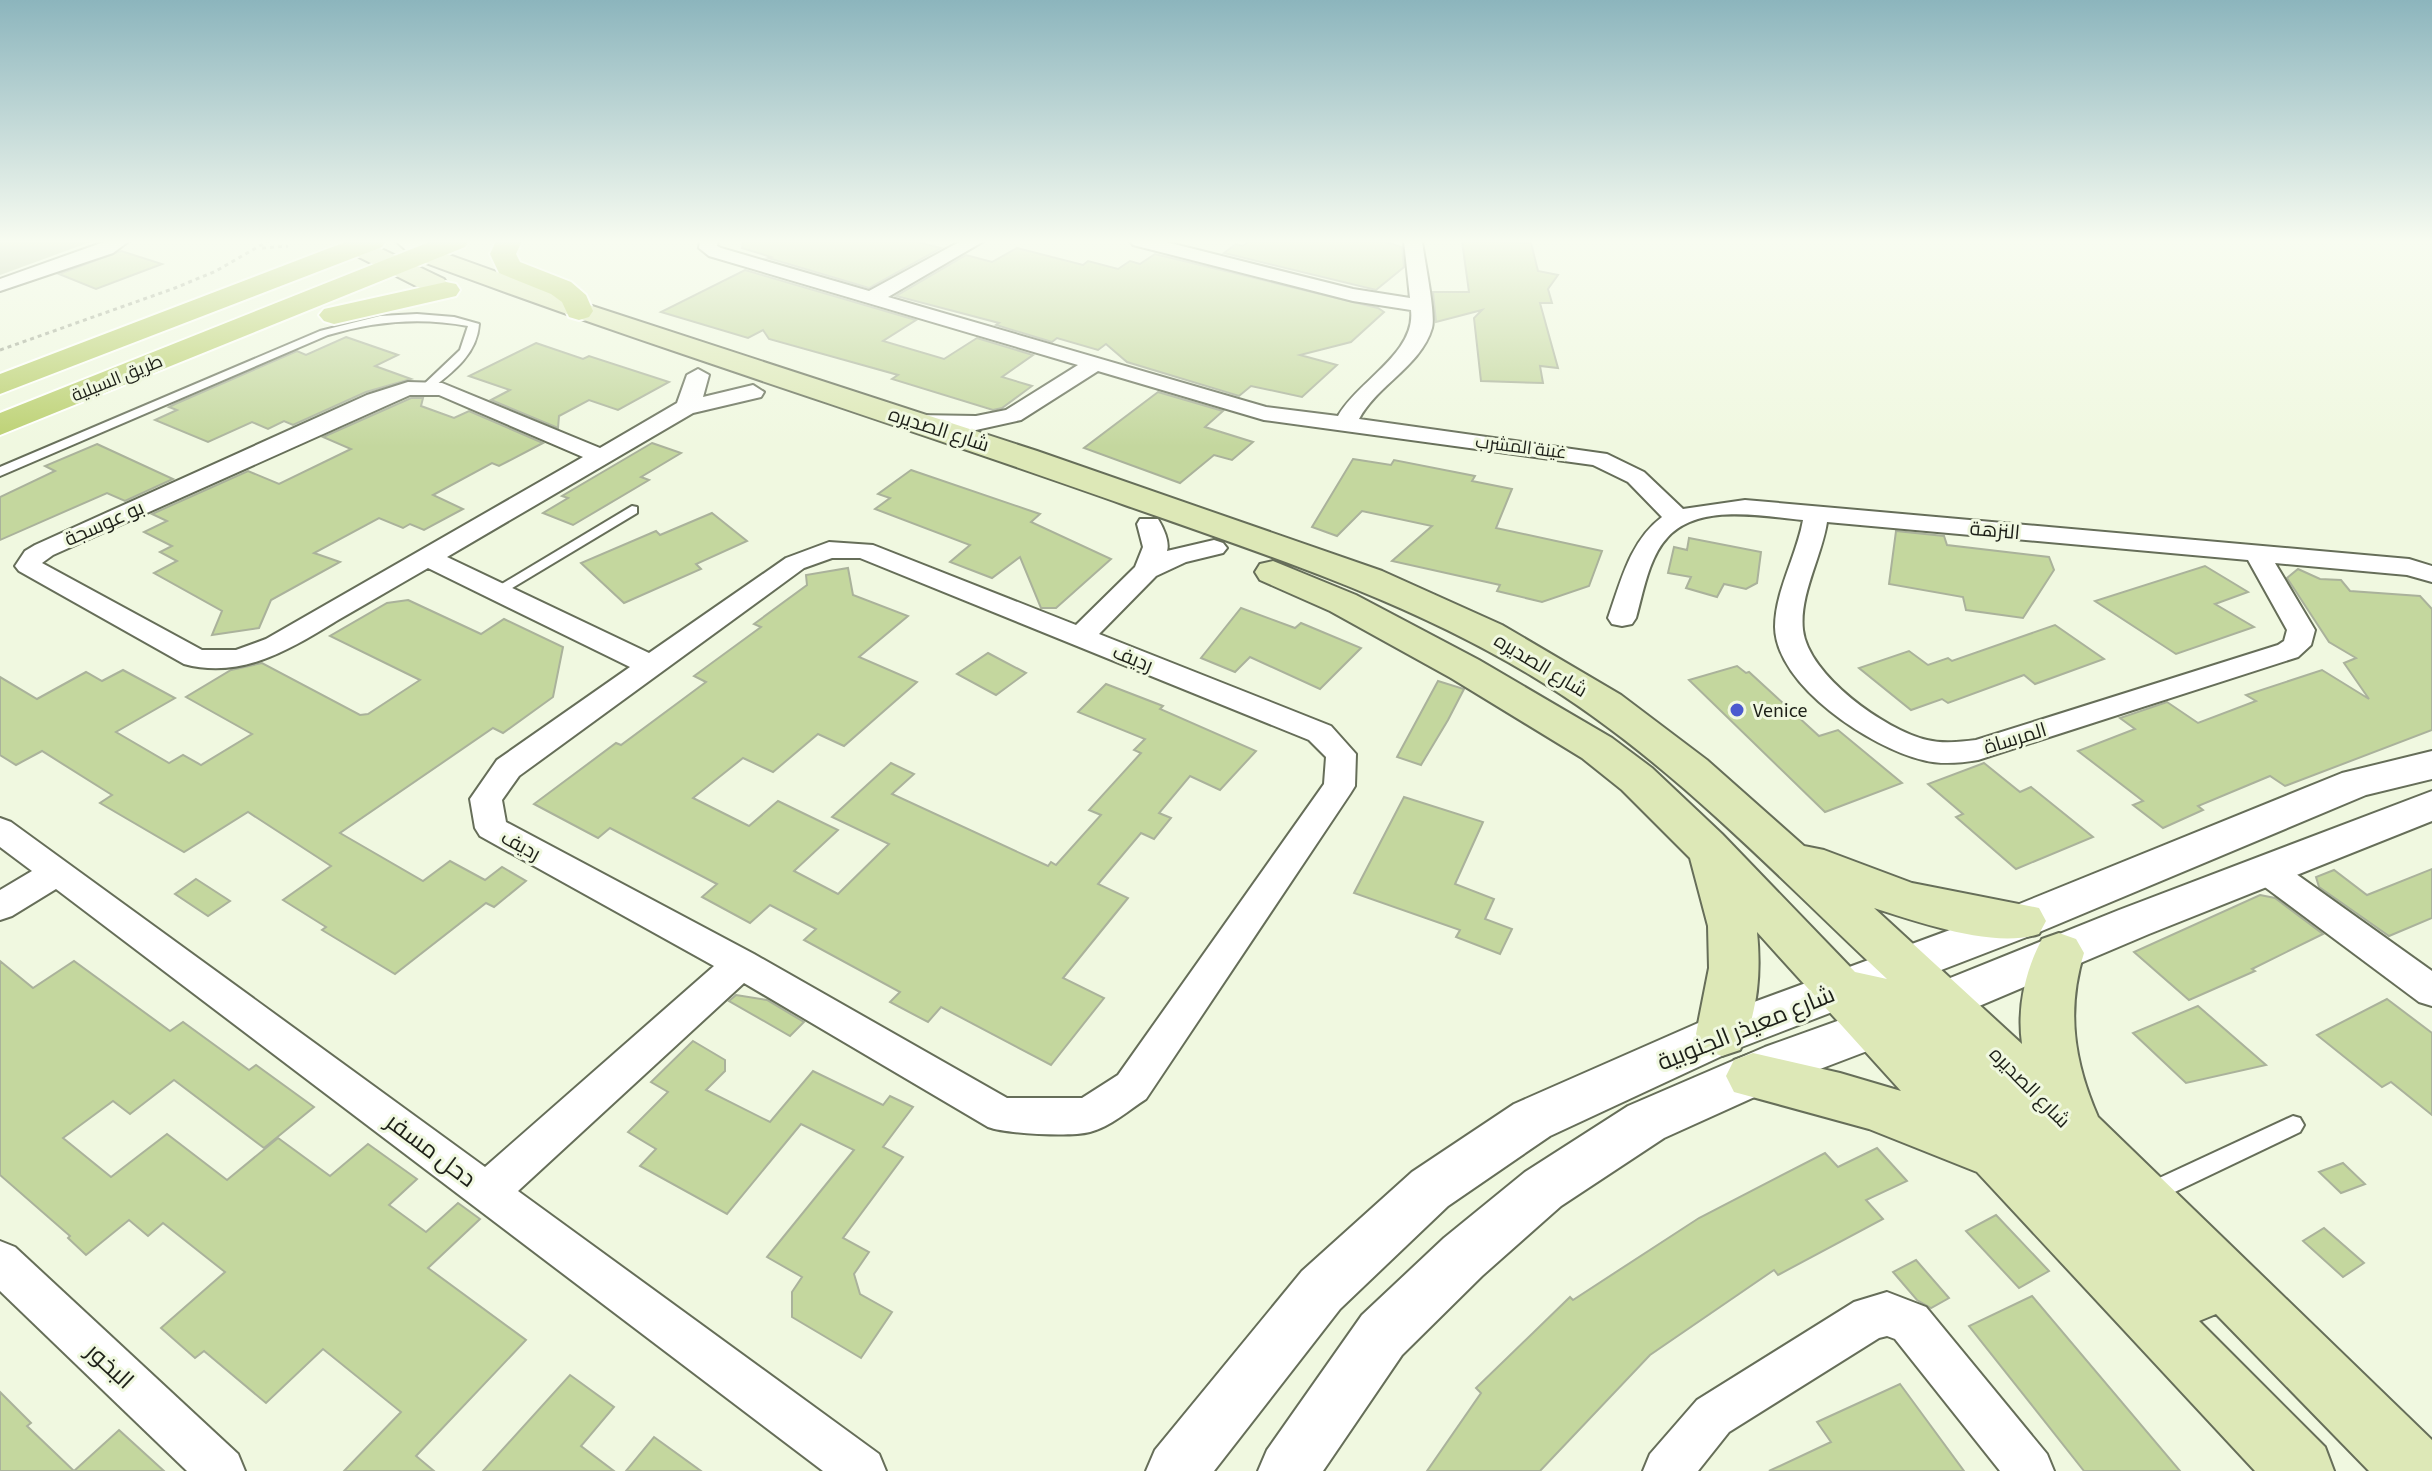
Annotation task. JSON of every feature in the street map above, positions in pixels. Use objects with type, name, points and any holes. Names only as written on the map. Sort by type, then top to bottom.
[{"type":"main road","points":[[188,313],[193,310]]},
{"type":"main road","name":"طريق السيلية","points":[[0,385],[198,310]]},
{"type":"main road","name":"طريق السيلية","points":[[0,418],[249,310]]},
{"type":"main road","points":[[0,418],[287,327],[354,310]]},
{"type":"main road","name":"شارع الصديره","points":[[493,310],[692,392],[753,392],[1214,548],[1316,590],[1465,669],[1597,748],[1667,806],[1706,846],[1892,997],[2078,1135],[2416,1471]]},
{"type":"main road","name":"شارع الصديره","points":[[575,310],[1025,458],[1369,579],[1488,634],[1607,705],[1692,771],[1766,839],[1892,997],[1999,1157],[2301,1471]]},
{"type":"main road","points":[[1667,806],[1704,824],[1737,846],[2183,1279],[2253,1328],[2292,1347]]},
{"type":"main road","points":[[1766,839],[1800,859],[1876,891],[2040,937],[2050,979],[2045,1007],[2046,1039],[2052,1069],[2078,1135]]},
{"type":"main road","points":[[1706,846],[1730,907],[1735,940],[1736,971],[1722,1034]]},
{"type":"main road","points":[[1753,1076],[1869,1103],[1999,1157]]},
{"type":"street","name":"غينة المشرب","points":[[912,310],[1264,413],[1599,459],[1636,477],[1677,517]]},
{"type":"street","points":[[1344,426],[1358,401],[1408,353],[1423,326],[1420,310]]},
{"type":"street","points":[[916,422],[976,423],[1023,411],[1097,362]]},
{"type":"street","name":"بو عوسجة","points":[[602,457],[442,389],[427,387],[391,393],[44,550],[34,556],[28,566],[194,658],[209,662],[231,661],[276,645],[602,457],[692,392]]},
{"type":"street","points":[[1023,411],[1014,432],[1025,458]]},
{"type":"street","name":"النزهة","points":[[1677,517],[1709,509],[1745,507],[2409,567],[2432,574]]},
{"type":"street","name":"المرساة","points":[[1816,514],[1789,629],[1804,663],[1834,698],[1891,739],[1925,750],[1954,753],[1978,750],[2288,651],[2297,645],[2301,630],[2257,554]]},
{"type":"street","points":[[1622,618],[1645,551],[1656,532],[1677,517]]},
{"type":"street","points":[[1147,570],[1156,547],[1149,524]]},
{"type":"street","points":[[1080,637],[1147,570],[1178,556],[1214,548]]},
{"type":"street","name":"رديف","points":[[829,550],[864,550],[1320,733],[1341,754],[1339,786],[1132,1087],[1088,1115],[1002,1115],[741,964],[491,828],[486,799],[508,768],[652,666],[795,563],[829,550]]},
{"type":"street","points":[[427,557],[652,666]]},
{"type":"street","name":"شارع معيذر الجنوبية","points":[[1288,1471],[1382,1335],[1463,1257],[1543,1189],[1646,1122],[1753,1076],[1892,997],[2040,937],[2356,783],[2432,765]]},
{"type":"street","name":"شارع معيذر الجنوبية","points":[[2040,937],[2266,870],[2432,805]]},
{"type":"street","name":"دحل مسفر","points":[[0,830],[862,1471]]},
{"type":"street","points":[[2266,870],[2432,991]]},
{"type":"street","points":[[0,907],[57,872]]},
{"type":"street","points":[[487,1192],[741,964]]},
{"type":"street","name":"شارع معيذر الجنوبية","points":[[1176,1471],[1321,1290],[1430,1189],[1532,1120],[1722,1034],[1892,997]]},
{"type":"street","name":"البخور","points":[[0,1262],[221,1471]]},
{"type":"street","points":[[1667,1471],[1713,1416],[1870,1318],[1887,1314],[1910,1323],[2030,1471]]},
{"type":"lane","points":[[0,472],[324,333],[361,321],[405,315],[442,317],[474,324],[474,335],[463,353],[450,369],[427,387]]},
{"type":"lane","points":[[497,591],[632,510]]},
{"type":"lane","points":[[2141,1197],[2293,1125]]},
{"type":"path","points":[[0,350],[114,310]]},
{"type":"building","points":[[881,310],[916,320],[883,341],[944,359],[977,338],[1033,355],[1002,377],[1032,386],[1002,408],[993,410],[892,379],[898,375],[769,339],[763,330],[748,338],[661,312]]},
{"type":"building","points":[[948,310],[1384,312],[1351,342],[1300,355],[1337,365],[1302,397],[1251,386],[1239,396],[1127,362],[1106,344],[1098,350],[1057,338],[1052,342],[996,325],[999,323]]},
{"type":"building","points":[[1435,310],[1542,310],[1558,368],[1540,366],[1543,383],[1481,381],[1474,318],[1482,310],[1436,322]]},
{"type":"building","points":[[346,337],[398,355],[375,366],[411,379],[366,392],[293,425],[284,421],[268,429],[252,422],[208,442],[155,420],[177,410],[169,407],[175,404],[297,351],[306,355]]},
{"type":"building","points":[[536,343],[583,359],[589,356],[669,382],[618,410],[589,400],[559,416],[558,428],[491,400],[510,390],[469,376]]},
{"type":"building","points":[[1158,392],[1223,411],[1205,427],[1253,442],[1232,460],[1214,455],[1180,483],[1084,448]]},
{"type":"building","points":[[411,398],[423,398],[421,406],[454,418],[469,411],[543,443],[499,466],[492,463],[433,495],[463,509],[424,530],[410,524],[403,528],[379,518],[314,553],[340,562],[271,600],[259,628],[212,635],[222,611],[154,573],[177,561],[160,552],[172,546],[144,532],[167,521],[152,514],[248,471],[279,484],[351,449],[323,437]]},
{"type":"building","points":[[652,443],[681,453],[641,477],[649,480],[573,525],[543,513],[568,498],[562,496]]},
{"type":"building","points":[[97,444],[173,479],[125,501],[107,493],[0,540],[0,497],[55,471],[45,466]]},
{"type":"building","points":[[1353,459],[1391,465],[1394,460],[1475,476],[1472,481],[1512,489],[1496,528],[1602,551],[1589,586],[1542,602],[1497,591],[1500,585],[1392,561],[1432,526],[1362,511],[1337,536],[1312,527]]},
{"type":"building","points":[[911,470],[1040,514],[1031,522],[1111,559],[1056,608],[1041,608],[1020,557],[992,578],[950,562],[970,545],[875,509],[890,498],[878,494]]},
{"type":"building","points":[[712,513],[747,541],[696,564],[701,569],[624,603],[581,563],[656,531],[660,535]]},
{"type":"building","points":[[1896,531],[1944,536],[1947,545],[2049,557],[2054,570],[2023,618],[1966,610],[1963,597],[1889,584]]},
{"type":"building","points":[[1689,538],[1761,552],[1757,583],[1746,589],[1724,584],[1717,597],[1686,588],[1691,577],[1668,573],[1674,547],[1687,550]]},
{"type":"building","points":[[2205,566],[2248,592],[2215,604],[2254,627],[2176,654],[2095,601]]},
{"type":"building","points":[[848,568],[853,595],[908,616],[859,657],[917,682],[844,746],[818,734],[773,772],[743,758],[693,798],[749,826],[778,801],[838,830],[794,871],[838,894],[889,844],[832,817],[891,763],[914,774],[892,794],[1048,866],[1051,862],[1056,865],[1101,815],[1089,810],[1141,753],[1134,750],[1145,739],[1078,712],[1106,684],[1163,706],[1160,709],[1256,751],[1220,790],[1190,776],[1159,813],[1171,818],[1154,839],[1141,833],[1098,884],[1128,898],[1063,978],[1104,998],[1051,1065],[941,1007],[928,1022],[890,1002],[900,992],[804,940],[816,929],[770,905],[750,923],[702,897],[717,884],[610,828],[598,838],[534,804],[706,682],[694,676],[761,627],[754,624],[807,585],[806,575]]},
{"type":"building","points":[[2298,569],[2320,579],[2341,580],[2350,591],[2420,596],[2432,609],[2432,730],[2285,786],[2270,776],[2198,806],[2203,810],[2163,828],[2133,805],[2143,801],[2078,751],[2135,729],[2120,718],[2167,702],[2198,723],[2256,701],[2246,695],[2322,670],[2369,699],[2344,663],[2356,658],[2329,642],[2287,578]]},
{"type":"building","points":[[408,600],[481,634],[504,619],[563,647],[553,697],[503,733],[493,728],[340,833],[423,881],[450,861],[485,880],[502,867],[526,881],[494,907],[486,903],[395,974],[322,930],[326,927],[283,900],[331,866],[248,812],[184,852],[100,803],[112,795],[42,751],[16,765],[0,755],[0,677],[37,699],[86,672],[102,681],[123,670],[175,698],[116,732],[169,763],[183,755],[201,765],[252,734],[186,697],[231,670],[262,663],[360,715],[368,714],[420,680],[330,636],[387,603]]},
{"type":"building","points":[[1241,608],[1295,628],[1301,623],[1361,648],[1320,689],[1250,657],[1235,672],[1201,658]]},
{"type":"building","points":[[2055,625],[2104,659],[2035,684],[2024,675],[1948,703],[1942,699],[1911,710],[1859,668],[1909,651],[1928,665],[1948,658],[1952,661]]},
{"type":"building","points":[[988,653],[1026,673],[996,695],[957,674]]},
{"type":"building","points":[[1737,666],[1749,672],[1819,736],[1838,730],[1902,783],[1825,812],[1689,680]]},
{"type":"building","points":[[1438,681],[1464,689],[1448,720],[1421,765],[1397,757]]},
{"type":"building","points":[[1984,763],[2020,792],[2031,787],[2093,837],[2016,869],[1956,817],[1963,814],[1928,784]]},
{"type":"building","points":[[1404,797],[1483,822],[1455,884],[1494,899],[1485,919],[1512,929],[1500,954],[1456,937],[1460,930],[1354,893]]},
{"type":"building","points":[[2432,869],[2432,918],[2389,936],[2319,887],[2316,877],[2334,870],[2367,895]]},
{"type":"building","points":[[196,879],[230,901],[208,916],[175,894]]},
{"type":"building","points":[[2260,895],[2275,898],[2323,934],[2252,969],[2255,971],[2189,1000],[2134,952]]},
{"type":"building","points":[[0,961],[33,988],[74,961],[170,1031],[183,1022],[249,1070],[256,1065],[314,1107],[264,1148],[174,1080],[130,1114],[113,1101],[63,1138],[111,1177],[167,1134],[227,1180],[278,1138],[330,1176],[368,1144],[417,1179],[389,1205],[426,1232],[458,1203],[480,1219],[428,1268],[526,1340],[416,1456],[434,1471],[344,1471],[401,1412],[323,1349],[266,1403],[204,1351],[195,1358],[161,1328],[225,1272],[163,1223],[148,1236],[129,1220],[86,1255],[68,1238],[70,1236],[0,1175]]},
{"type":"building","points":[[736,995],[767,1000],[804,1022],[790,1036],[729,1001]]},
{"type":"building","points":[[2387,999],[2432,1033],[2432,1115],[2391,1082],[2382,1087],[2317,1035]]},
{"type":"building","points":[[2198,1006],[2266,1065],[2186,1083],[2133,1033]]},
{"type":"building","points":[[693,1041],[725,1060],[725,1071],[706,1090],[770,1122],[813,1071],[883,1105],[890,1096],[913,1107],[883,1147],[903,1157],[843,1238],[869,1252],[854,1274],[860,1294],[892,1312],[861,1358],[792,1317],[792,1292],[802,1277],[767,1257],[854,1150],[801,1124],[727,1214],[640,1166],[656,1149],[628,1132],[668,1092],[651,1082]]},
{"type":"building","points":[[1877,1148],[1907,1181],[1866,1200],[1883,1219],[1778,1275],[1774,1270],[1650,1355],[1540,1471],[1427,1471],[1481,1393],[1476,1388],[1570,1297],[1573,1300],[1699,1218],[1825,1153],[1838,1167]]},
{"type":"building","points":[[2343,1163],[2365,1184],[2341,1193],[2319,1172]]},
{"type":"building","points":[[1996,1215],[2049,1271],[2019,1288],[1966,1231]]},
{"type":"building","points":[[2324,1228],[2364,1263],[2343,1277],[2303,1241]]},
{"type":"building","points":[[1916,1260],[1949,1298],[1931,1308],[1917,1300],[1893,1272]]},
{"type":"building","points":[[2032,1296],[2180,1471],[2084,1471],[1969,1326]]},
{"type":"building","points":[[570,1375],[614,1407],[581,1446],[614,1471],[483,1471]]},
{"type":"building","points":[[1900,1384],[1964,1471],[1769,1471],[1831,1442],[1817,1422]]},
{"type":"building","points":[[0,1392],[31,1423],[27,1426],[74,1471],[0,1471]]},
{"type":"building","points":[[119,1430],[164,1471],[74,1471]]},
{"type":"building","points":[[654,1437],[701,1471],[626,1471]]},
{"type":"place","name":"Venice","points":[[1737,710]]}]
